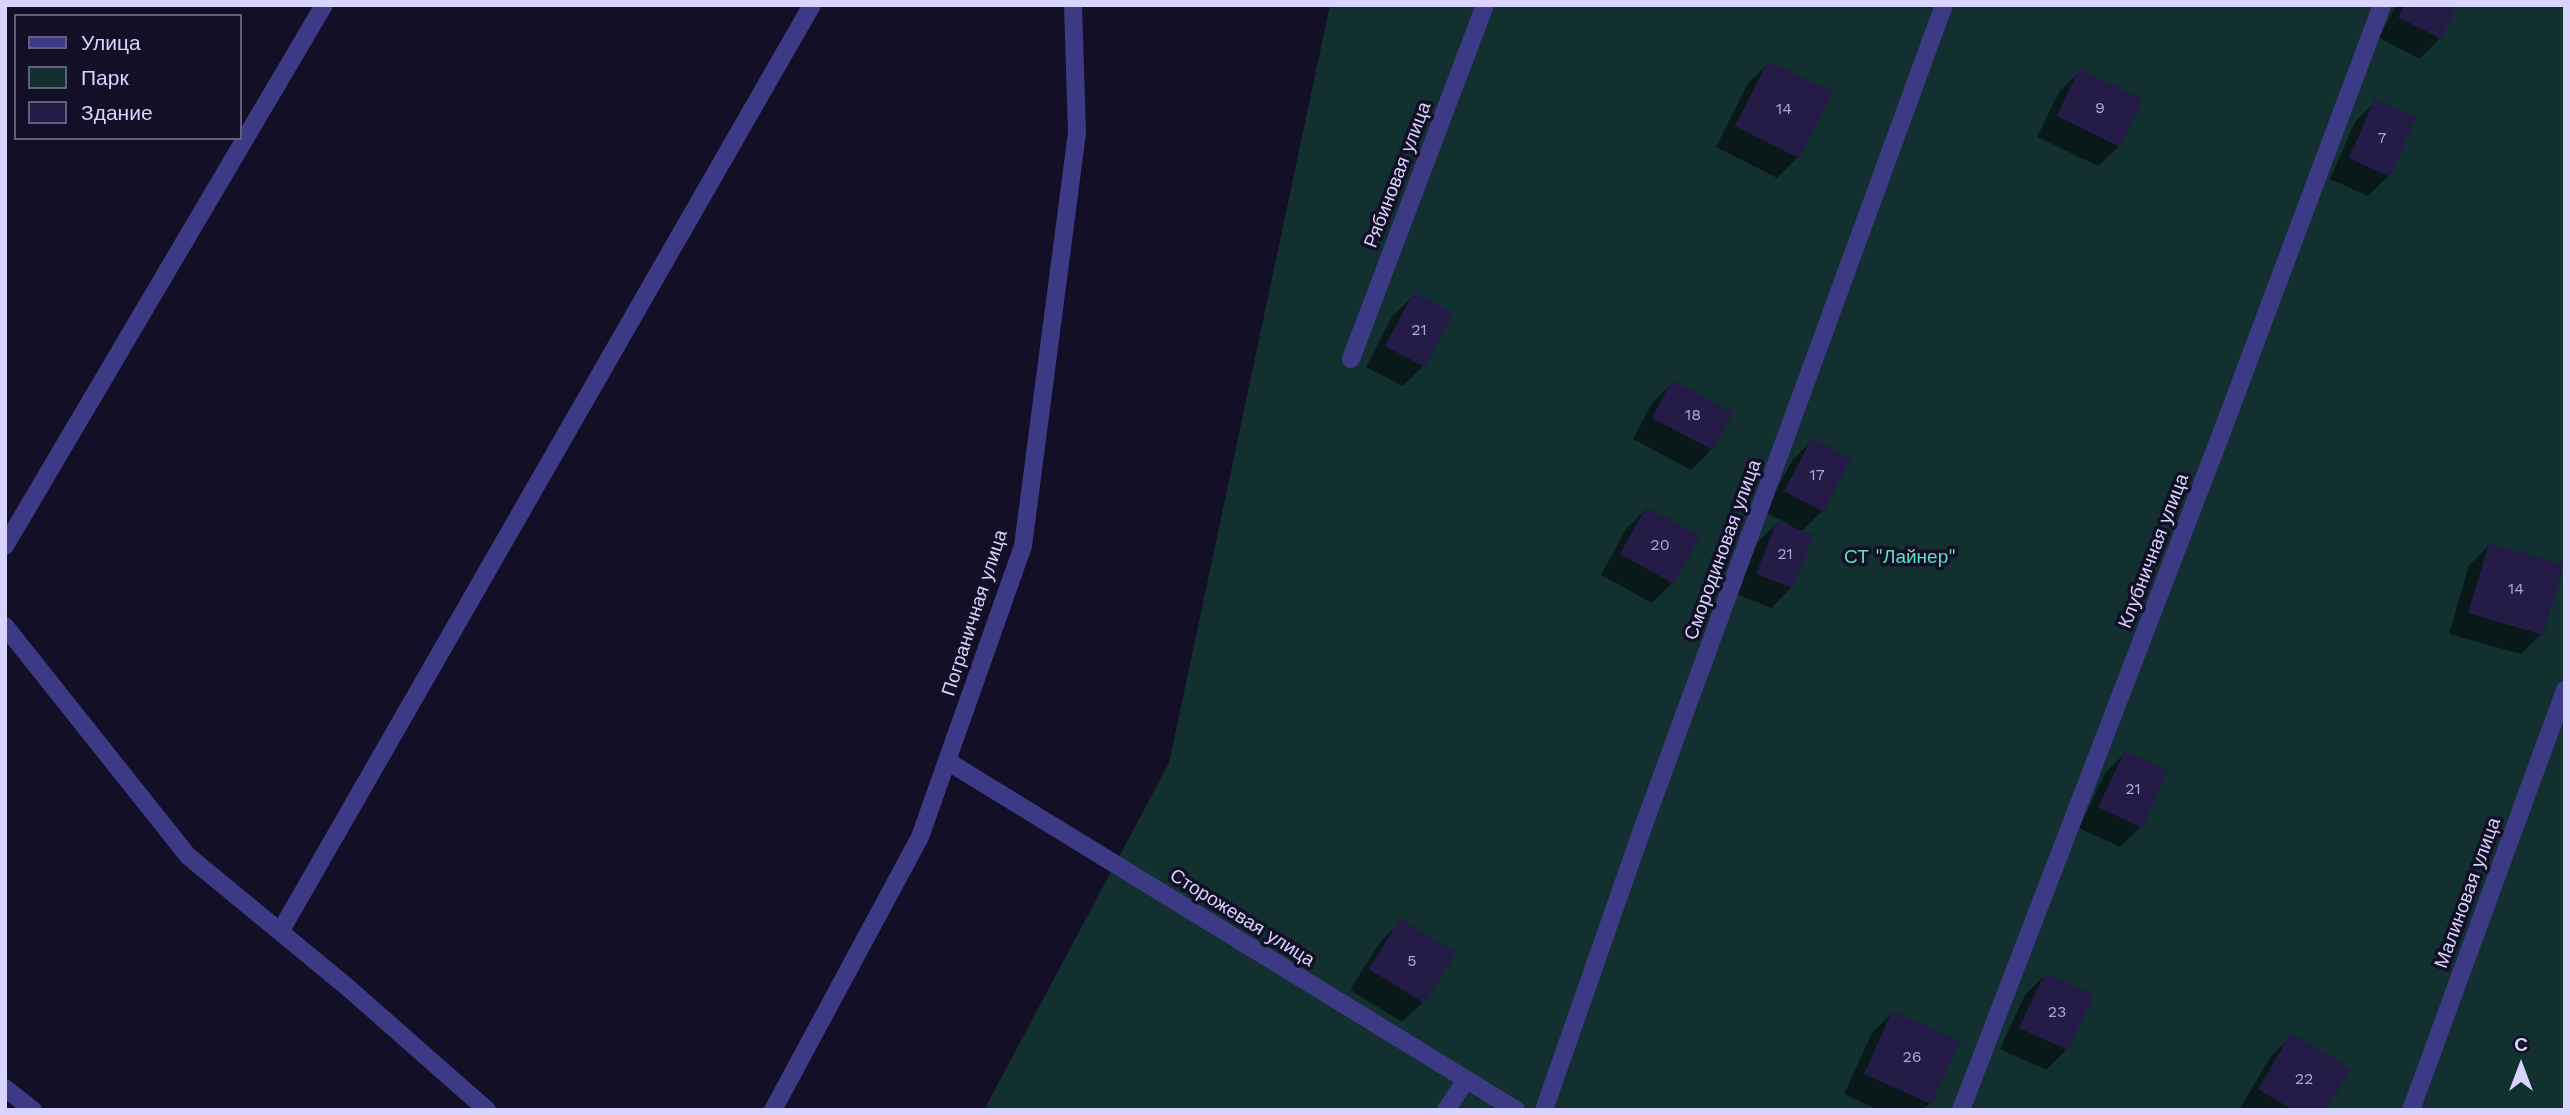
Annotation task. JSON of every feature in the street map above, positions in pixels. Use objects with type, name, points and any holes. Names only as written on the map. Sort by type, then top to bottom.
[{"type":"street","points":[[5,546],[324,5]]},
{"type":"street","points":[[280,932],[812,5]]},
{"type":"street","name":"Пограничная улица","points":[[773,1110],[920,837],[1023,546],[1077,133],[1073,5]]},
{"type":"street","name":"Рябиновая улица","points":[[1351,359],[1485,5]]},
{"type":"street","name":"Смородиновая улица","points":[[1545,1110],[1652,804],[1944,5]]},
{"type":"street","name":"Клубничная улица","points":[[1961,1110],[2216,450],[2382,5]]},
{"type":"street","points":[[5,626],[188,856],[346,986],[487,1110]]},
{"type":"street","name":"Малиновая улица","points":[[2411,1110],[2565,690]]},
{"type":"street","name":"Сторожевая улица","points":[[947,761],[1516,1110]]},
{"type":"street","points":[[1446,1110],[1466,1080]]},
{"type":"street","points":[[5,1088],[33,1110]]},
{"type":"green space","name":"СТ \"Лайнер\"","points":[[1330,5],[2565,5],[2565,1110],[984,1110],[1169,763]]},
{"type":"building","points":[[2405,5],[2458,5],[2441,39],[2398,17]]},
{"type":"building","points":[[1768,61],[1833,92],[1799,158],[1735,126]]},
{"type":"building","points":[[2079,69],[2143,99],[2120,147],[2057,116]]},
{"type":"building","points":[[2375,99],[2416,117],[2390,177],[2349,158]]},
{"type":"building","points":[[1414,292],[1453,313],[1425,367],[1385,346]]},
{"type":"building","points":[[1672,380],[1733,413],[1713,450],[1652,418]]},
{"type":"building","points":[[1812,438],[1851,459],[1823,512],[1784,491]]},
{"type":"building","points":[[1646,507],[1700,536],[1674,584],[1620,554]]},
{"type":"building","points":[[1777,521],[1814,535],[1793,588],[1756,574]]},
{"type":"building","points":[[2489,543],[2564,565],[2543,635],[2468,613]]},
{"type":"building","points":[[2125,751],[2168,771],[2142,828],[2098,807]]},
{"type":"building","points":[[1400,919],[1456,953],[1424,1003],[1369,969]]},
{"type":"building","points":[[2045,973],[2094,995],[2068,1050],[2019,1028]]},
{"type":"building","points":[[1892,1011],[1960,1041],[1931,1104],[1864,1074]]},
{"type":"building","points":[[2291,1033],[2351,1069],[2326,1110],[2293,1110],[2258,1089]]}]
